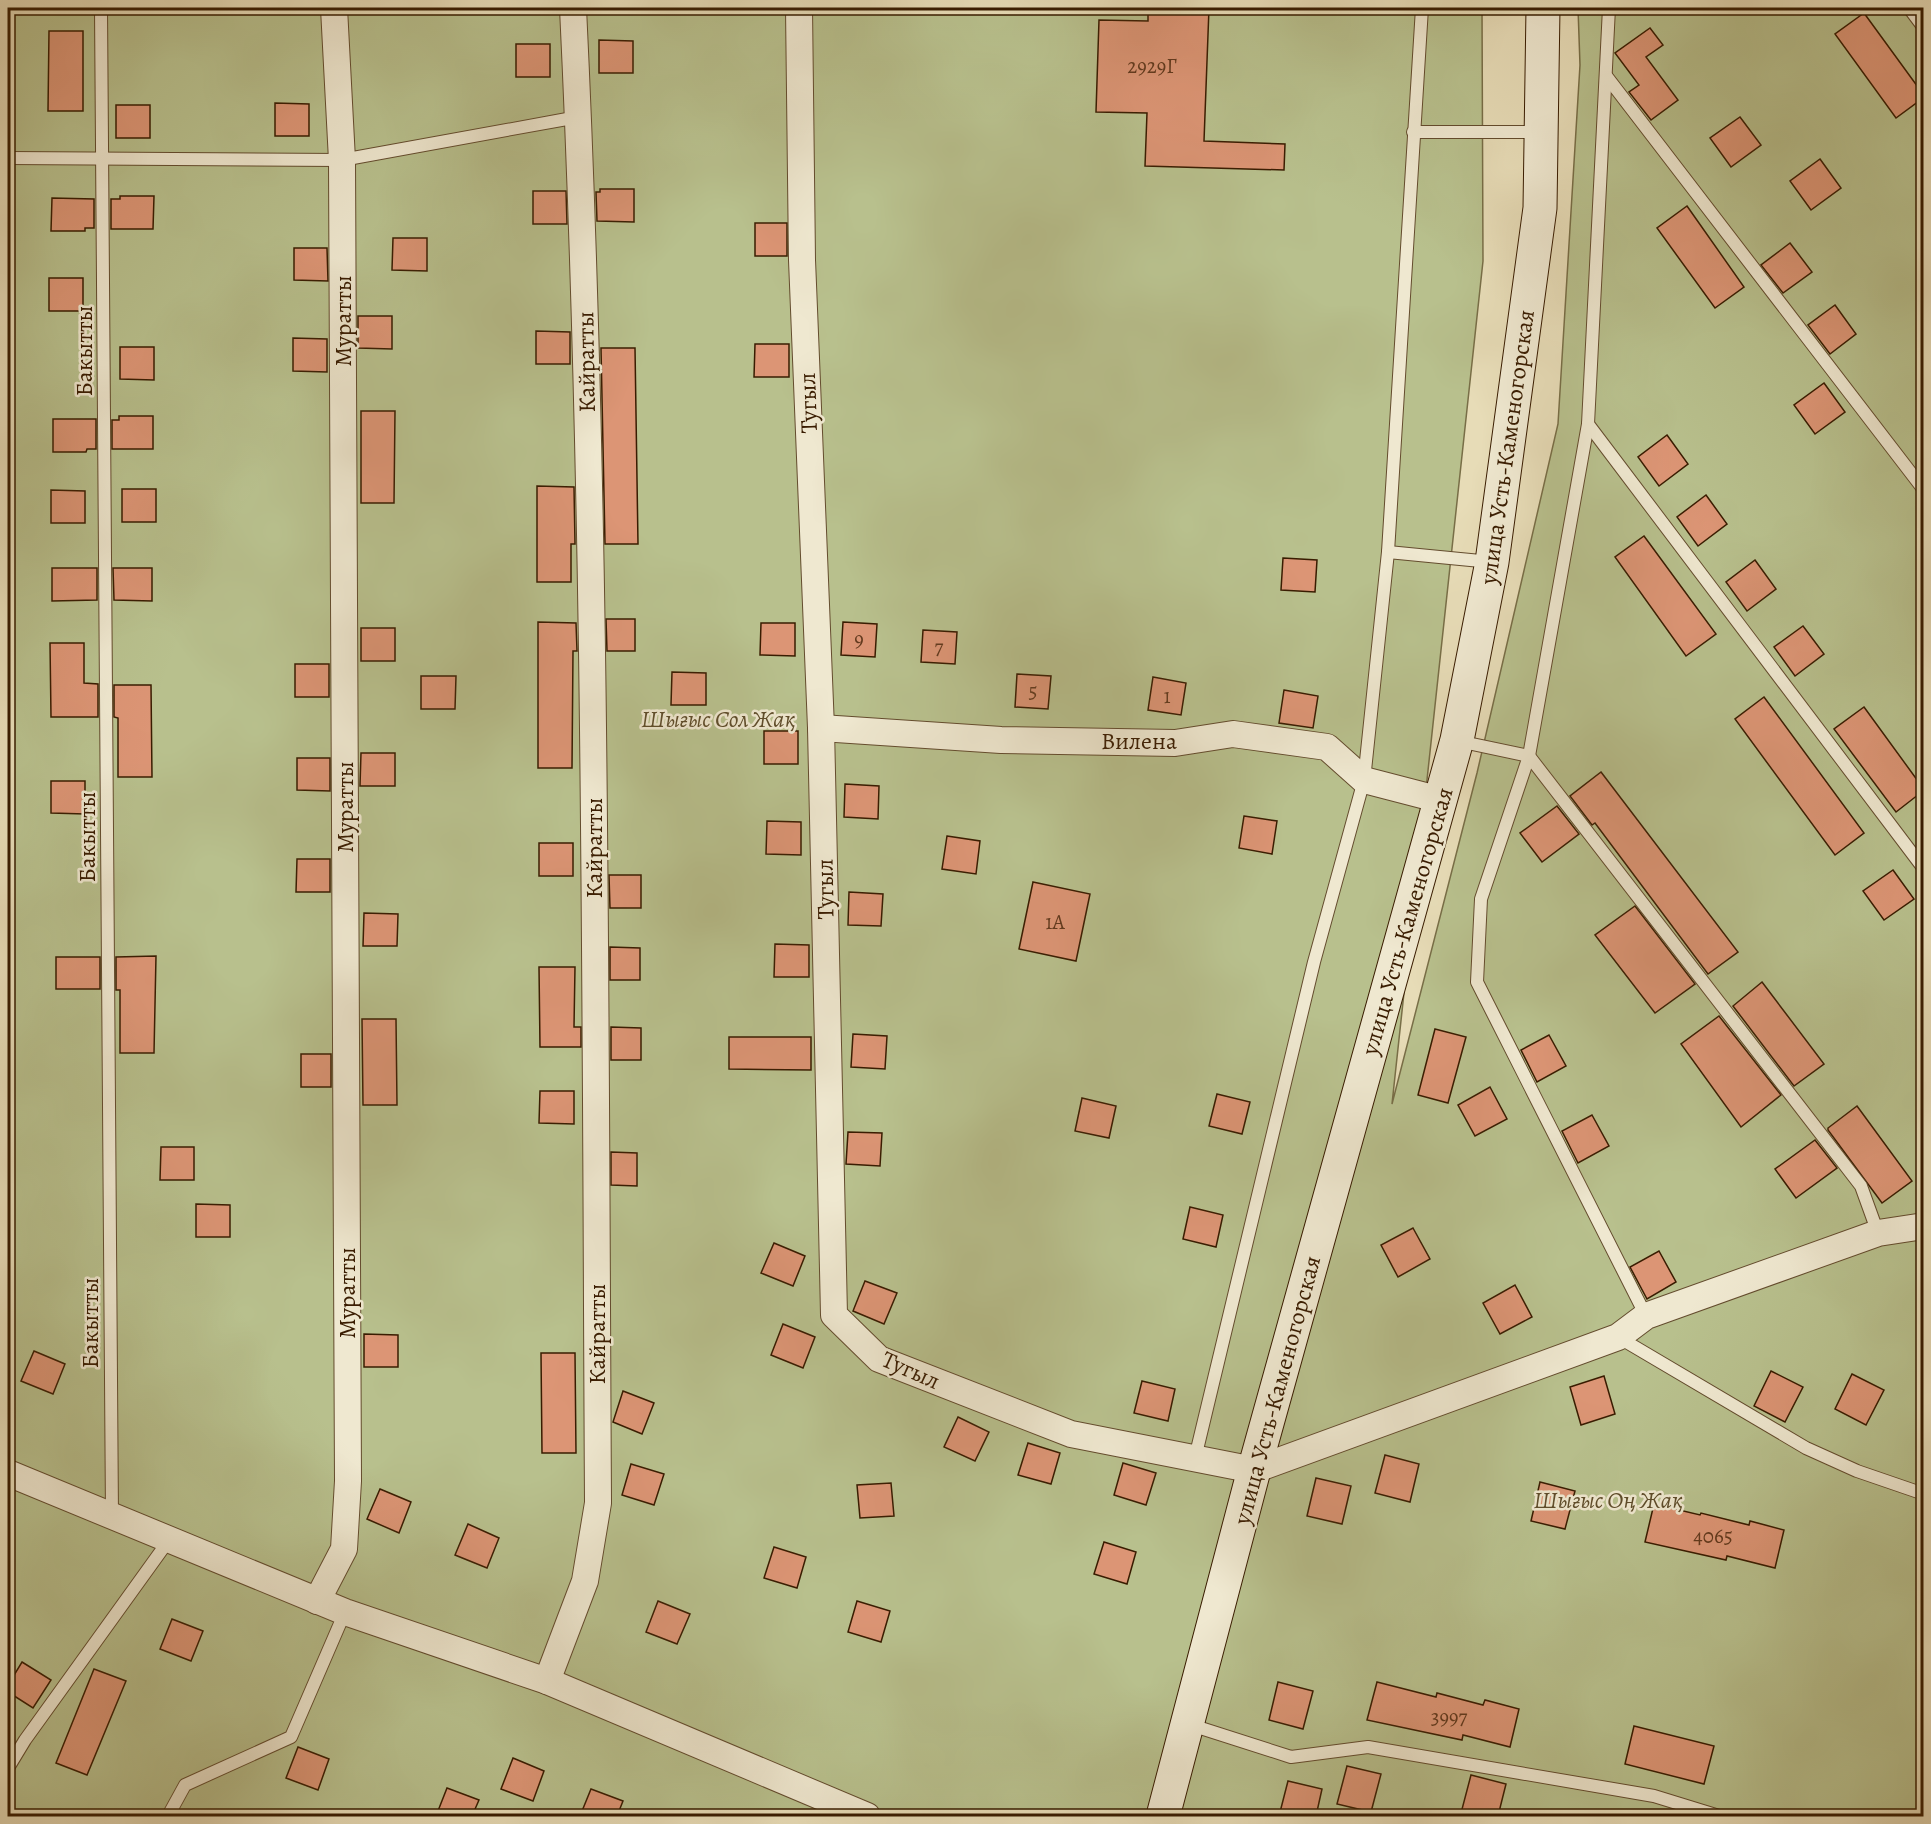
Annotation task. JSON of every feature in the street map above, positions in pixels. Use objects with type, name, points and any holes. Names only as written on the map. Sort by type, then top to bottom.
[{"type":"street","name":"Муратты","points":[[317,1601],[344,1549],[348,1481],[342,160],[334,8]]},
{"type":"street","name":"Кайратты","points":[[547,1681],[585,1581],[598,1503],[593,708],[584,257],[573,8]]},
{"type":"street","name":"Тугыл","points":[[799,8],[802,260],[821,729],[834,1315],[879,1359],[1071,1434],[1254,1470]]},
{"type":"street","name":"улица Усть-Каменогорская","points":[[1163,1816],[1254,1470],[1457,740],[1492,562],[1540,208],[1544,8]]},
{"type":"street","name":"Вилена","points":[[821,729],[1001,740],[1163,743],[1233,734],[1327,747],[1364,780],[1441,800]]},
{"type":"street","points":[[1254,1470],[1618,1337],[1646,1317],[1878,1233],[1923,1226]]},
{"type":"street","points":[[8,1473],[345,1612],[547,1681],[867,1816]]},
{"type":"lane","name":"Бакытты","points":[[101,8],[104,158],[112,1516]]},
{"type":"lane","points":[[1195,1458],[1314,962],[1364,780],[1388,552],[1422,8]]},
{"type":"lane","points":[[1609,8],[1588,424],[1529,756],[1481,899],[1477,982],[1646,1317]]},
{"type":"lane","points":[[1909,8],[1923,28]]},
{"type":"lane","points":[[1607,78],[1923,490]]},
{"type":"lane","points":[[8,158],[342,160],[579,117]]},
{"type":"lane","points":[[1413,132],[1542,132]]},
{"type":"lane","points":[[1588,424],[1923,869]]},
{"type":"lane","points":[[1388,552],[1492,562]]},
{"type":"lane","points":[[1457,740],[1529,756],[1861,1186],[1878,1233]]},
{"type":"lane","points":[[1618,1337],[1806,1448],[1857,1471],[1923,1494]]},
{"type":"lane","points":[[8,1768],[25,1740],[169,1540]]},
{"type":"lane","points":[[168,1816],[184,1785],[291,1737],[345,1612]]},
{"type":"lane","points":[[1187,1723],[1291,1757],[1368,1747],[1654,1796],[1719,1816]]},
{"type":"green space","name":"Шығыс Сол Жақ","points":[[8,8],[1482,8],[1483,261],[1392,1104],[1477,773],[1558,424],[1580,65],[1578,8],[1923,8],[1923,1816],[8,1816]]},
{"type":"building","points":[[1148,8],[1209,8],[1204,141],[1285,144],[1284,170],[1145,166],[1147,113],[1096,112],[1099,20],[1148,21]]},
{"type":"building","points":[[1864,13],[1923,94],[1923,98],[1896,118],[1835,34]]},
{"type":"building","points":[[1650,28],[1663,45],[1646,57],[1678,100],[1651,120],[1629,92],[1639,85],[1615,53]]},
{"type":"building","points":[[49,31],[83,31],[83,111],[48,111]]},
{"type":"building","points":[[599,40],[633,41],[633,73],[599,73]]},
{"type":"building","points":[[516,44],[550,44],[550,77],[516,77]]},
{"type":"building","points":[[275,103],[309,104],[309,136],[275,136]]},
{"type":"building","points":[[116,105],[150,105],[150,138],[116,138]]},
{"type":"building","points":[[1740,117],[1761,145],[1731,167],[1710,138]]},
{"type":"building","points":[[1820,159],[1841,188],[1811,210],[1790,181]]},
{"type":"building","points":[[600,189],[634,189],[634,222],[597,221],[596,192],[600,192]]},
{"type":"building","points":[[533,191],[566,191],[567,224],[533,224]]},
{"type":"building","points":[[120,196],[154,196],[153,229],[111,229],[111,199],[120,199]]},
{"type":"building","points":[[52,198],[94,199],[94,228],[85,228],[85,231],[51,231]]},
{"type":"building","points":[[1687,206],[1744,287],[1715,308],[1657,228]]},
{"type":"building","points":[[755,223],[787,223],[787,256],[755,256]]},
{"type":"building","points":[[393,238],[427,238],[427,271],[392,270]]},
{"type":"building","points":[[1790,243],[1812,272],[1783,293],[1761,265]]},
{"type":"building","points":[[294,248],[327,248],[328,281],[294,280]]},
{"type":"building","points":[[49,278],[83,278],[83,311],[49,311]]},
{"type":"building","points":[[1835,305],[1856,334],[1830,354],[1808,325]]},
{"type":"building","points":[[358,316],[392,316],[392,349],[358,348]]},
{"type":"building","points":[[536,331],[570,332],[570,364],[536,364]]},
{"type":"building","points":[[293,338],[327,339],[327,372],[293,371]]},
{"type":"building","points":[[755,344],[789,344],[789,377],[754,377]]},
{"type":"building","points":[[120,347],[154,347],[154,380],[120,379]]},
{"type":"building","points":[[601,348],[635,348],[638,544],[605,544]]},
{"type":"building","points":[[1824,383],[1845,412],[1815,434],[1794,405]]},
{"type":"building","points":[[361,411],[395,411],[394,503],[361,503]]},
{"type":"building","points":[[119,416],[153,416],[153,449],[112,449],[112,420],[119,420]]},
{"type":"building","points":[[53,419],[96,419],[96,449],[87,449],[86,452],[53,452]]},
{"type":"building","points":[[1667,435],[1688,464],[1659,486],[1638,457]]},
{"type":"building","points":[[537,486],[574,487],[575,544],[571,544],[571,582],[537,582]]},
{"type":"building","points":[[122,489],[156,489],[156,522],[122,522]]},
{"type":"building","points":[[51,490],[85,491],[85,523],[51,523]]},
{"type":"building","points":[[1706,495],[1727,524],[1698,546],[1677,517]]},
{"type":"building","points":[[1644,536],[1716,634],[1686,656],[1615,557]]},
{"type":"building","points":[[1283,558],[1317,560],[1315,592],[1281,590]]},
{"type":"building","points":[[1755,560],[1776,589],[1747,611],[1726,582]]},
{"type":"building","points":[[52,568],[97,568],[97,600],[52,601]]},
{"type":"building","points":[[113,568],[152,568],[152,601],[114,600]]},
{"type":"building","points":[[606,619],[635,619],[635,651],[607,651]]},
{"type":"building","points":[[538,622],[576,623],[577,651],[573,651],[572,768],[538,768]]},
{"type":"building","points":[[843,622],[877,624],[875,657],[841,655]]},
{"type":"building","points":[[761,623],[795,623],[795,656],[760,655]]},
{"type":"building","points":[[1803,626],[1824,654],[1795,676],[1774,647]]},
{"type":"building","points":[[361,628],[395,628],[395,661],[361,661]]},
{"type":"building","points":[[923,630],[957,632],[955,664],[921,662]]},
{"type":"building","points":[[50,643],[84,643],[84,683],[98,684],[98,717],[51,717]]},
{"type":"building","points":[[295,664],[329,664],[329,697],[295,697]]},
{"type":"building","points":[[672,672],[706,673],[706,705],[671,705]]},
{"type":"building","points":[[1017,674],[1051,676],[1048,709],[1015,707]]},
{"type":"building","points":[[421,676],[456,676],[455,709],[421,709]]},
{"type":"building","points":[[1153,677],[1186,683],[1181,715],[1148,710]]},
{"type":"building","points":[[114,685],[151,685],[152,777],[118,777],[118,718],[114,717]]},
{"type":"building","points":[[1284,690],[1318,696],[1313,728],[1279,723]]},
{"type":"building","points":[[1764,697],[1864,833],[1835,855],[1735,719]]},
{"type":"building","points":[[1864,707],[1923,788],[1923,791],[1896,812],[1834,729]]},
{"type":"building","points":[[764,731],[798,731],[798,764],[764,764]]},
{"type":"building","points":[[361,753],[395,753],[395,786],[360,786]]},
{"type":"building","points":[[297,758],[330,758],[330,791],[297,790]]},
{"type":"building","points":[[1601,772],[1738,952],[1708,974],[1595,823],[1592,825],[1570,796]]},
{"type":"building","points":[[51,781],[85,781],[85,814],[51,813]]},
{"type":"building","points":[[845,784],[879,786],[878,819],[844,817]]},
{"type":"building","points":[[1557,806],[1579,834],[1542,862],[1520,833]]},
{"type":"building","points":[[1244,816],[1277,821],[1272,854],[1239,848]]},
{"type":"building","points":[[767,821],[801,822],[801,855],[766,854]]},
{"type":"building","points":[[947,836],[980,841],[976,874],[942,869]]},
{"type":"building","points":[[539,843],[573,843],[573,876],[539,876]]},
{"type":"building","points":[[297,859],[330,859],[330,892],[296,892]]},
{"type":"building","points":[[1893,870],[1914,899],[1884,920],[1863,891]]},
{"type":"building","points":[[609,875],[641,875],[641,908],[610,908]]},
{"type":"building","points":[[1033,882],[1090,894],[1076,961],[1019,949]]},
{"type":"building","points":[[849,892],[883,894],[881,926],[848,925]]},
{"type":"building","points":[[1635,906],[1695,984],[1655,1013],[1595,935]]},
{"type":"building","points":[[364,913],[398,914],[397,946],[363,946]]},
{"type":"building","points":[[775,944],[809,945],[809,977],[774,977]]},
{"type":"building","points":[[610,947],[640,948],[640,980],[610,980]]},
{"type":"building","points":[[156,956],[154,1053],[120,1053],[120,990],[116,990],[116,957]]},
{"type":"building","points":[[56,957],[100,957],[100,989],[56,989]]},
{"type":"building","points":[[539,967],[575,967],[574,1027],[581,1027],[581,1047],[540,1047]]},
{"type":"building","points":[[1762,982],[1824,1064],[1794,1086],[1733,1006]]},
{"type":"building","points":[[1719,1016],[1781,1095],[1741,1127],[1681,1044]]},
{"type":"building","points":[[362,1019],[396,1019],[397,1105],[363,1105]]},
{"type":"building","points":[[611,1027],[641,1028],[641,1060],[611,1060]]},
{"type":"building","points":[[1435,1029],[1466,1037],[1448,1103],[1418,1095]]},
{"type":"building","points":[[853,1034],[887,1036],[885,1069],[851,1067]]},
{"type":"building","points":[[1549,1035],[1566,1066],[1537,1082],[1521,1050]]},
{"type":"building","points":[[729,1037],[811,1037],[811,1070],[729,1069]]},
{"type":"building","points":[[301,1054],[331,1054],[331,1087],[301,1087]]},
{"type":"building","points":[[1490,1087],[1507,1119],[1475,1136],[1458,1105]]},
{"type":"building","points":[[540,1091],[574,1091],[574,1124],[539,1123]]},
{"type":"building","points":[[1217,1094],[1250,1102],[1242,1134],[1209,1126]]},
{"type":"building","points":[[1082,1098],[1116,1106],[1109,1138],[1075,1131]]},
{"type":"building","points":[[1857,1106],[1912,1181],[1882,1203],[1828,1130]]},
{"type":"building","points":[[1592,1115],[1609,1146],[1578,1163],[1562,1131]]},
{"type":"building","points":[[848,1132],[882,1133],[880,1166],[846,1164]]},
{"type":"building","points":[[1815,1140],[1837,1168],[1796,1198],[1775,1169]]},
{"type":"building","points":[[161,1147],[194,1147],[194,1180],[160,1180]]},
{"type":"building","points":[[611,1152],[637,1153],[637,1186],[611,1185]]},
{"type":"building","points":[[196,1204],[230,1205],[230,1237],[196,1237]]},
{"type":"building","points":[[1190,1207],[1223,1215],[1216,1247],[1183,1239]]},
{"type":"building","points":[[1413,1228],[1430,1259],[1398,1277],[1381,1245]]},
{"type":"building","points":[[774,1243],[805,1256],[793,1286],[761,1273]]},
{"type":"building","points":[[1659,1251],[1676,1282],[1647,1299],[1630,1267]]},
{"type":"building","points":[[865,1281],[897,1293],[884,1324],[853,1311]]},
{"type":"building","points":[[1515,1285],[1532,1317],[1500,1334],[1483,1303]]},
{"type":"building","points":[[783,1324],[815,1337],[803,1368],[771,1355]]},
{"type":"building","points":[[364,1334],[398,1335],[398,1367],[364,1367]]},
{"type":"building","points":[[34,1351],[65,1364],[53,1394],[21,1381]]},
{"type":"building","points":[[541,1353],[575,1353],[576,1453],[542,1453]]},
{"type":"building","points":[[1771,1371],[1803,1387],[1785,1422],[1754,1406]]},
{"type":"building","points":[[1852,1374],[1884,1390],[1866,1425],[1835,1409]]},
{"type":"building","points":[[1604,1376],[1615,1414],[1581,1425],[1570,1387]]},
{"type":"building","points":[[1142,1381],[1175,1389],[1168,1421],[1134,1413]]},
{"type":"building","points":[[623,1391],[654,1403],[642,1434],[613,1422]]},
{"type":"building","points":[[958,1417],[989,1432],[975,1461],[944,1447]]},
{"type":"building","points":[[1028,1443],[1060,1453],[1051,1484],[1018,1475]]},
{"type":"building","points":[[1385,1455],[1419,1464],[1410,1502],[1375,1493]]},
{"type":"building","points":[[1123,1463],[1156,1473],[1146,1505],[1114,1495]]},
{"type":"building","points":[[631,1464],[664,1474],[654,1505],[622,1495]]},
{"type":"building","points":[[1316,1478],[1351,1486],[1342,1524],[1307,1516]]},
{"type":"building","points":[[1540,1482],[1575,1491],[1565,1529],[1531,1521]]},
{"type":"building","points":[[891,1483],[894,1516],[860,1518],[857,1485]]},
{"type":"building","points":[[380,1489],[411,1502],[399,1533],[367,1519]]},
{"type":"building","points":[[1654,1504],[1749,1525],[1750,1521],[1784,1530],[1775,1568],[1727,1556],[1726,1560],[1645,1542]]},
{"type":"building","points":[[468,1524],[499,1538],[487,1568],[455,1555]]},
{"type":"building","points":[[1104,1542],[1136,1552],[1127,1584],[1094,1574]]},
{"type":"building","points":[[774,1547],[806,1557],[797,1588],[764,1578]]},
{"type":"building","points":[[658,1601],[690,1614],[677,1644],[646,1632]]},
{"type":"building","points":[[857,1601],[890,1611],[881,1642],[848,1632]]},
{"type":"building","points":[[172,1619],[203,1631],[191,1661],[160,1649]]},
{"type":"building","points":[[22,1662],[51,1680],[33,1708],[8,1692],[8,1685]]},
{"type":"building","points":[[94,1669],[126,1681],[87,1775],[56,1763]]},
{"type":"building","points":[[1278,1682],[1313,1691],[1303,1729],[1269,1720]]},
{"type":"building","points":[[1377,1682],[1436,1697],[1437,1693],[1483,1705],[1485,1700],[1519,1709],[1510,1747],[1463,1735],[1462,1740],[1367,1720]]},
{"type":"building","points":[[1634,1726],[1714,1746],[1704,1784],[1625,1764]]},
{"type":"building","points":[[298,1747],[329,1759],[318,1790],[286,1778]]},
{"type":"building","points":[[513,1758],[544,1771],[533,1801],[501,1789]]},
{"type":"building","points":[[1347,1766],[1381,1774],[1371,1812],[1337,1804]]},
{"type":"building","points":[[1471,1775],[1506,1784],[1498,1816],[1461,1813]]},
{"type":"building","points":[[1288,1781],[1322,1789],[1316,1816],[1279,1816]]},
{"type":"building","points":[[447,1788],[479,1800],[472,1816],[436,1816]]},
{"type":"building","points":[[591,1789],[623,1801],[617,1816],[580,1816]]},
{"type":"park label","name":"Шығыс Оң Жақ","points":[[1608,1500]]}]
